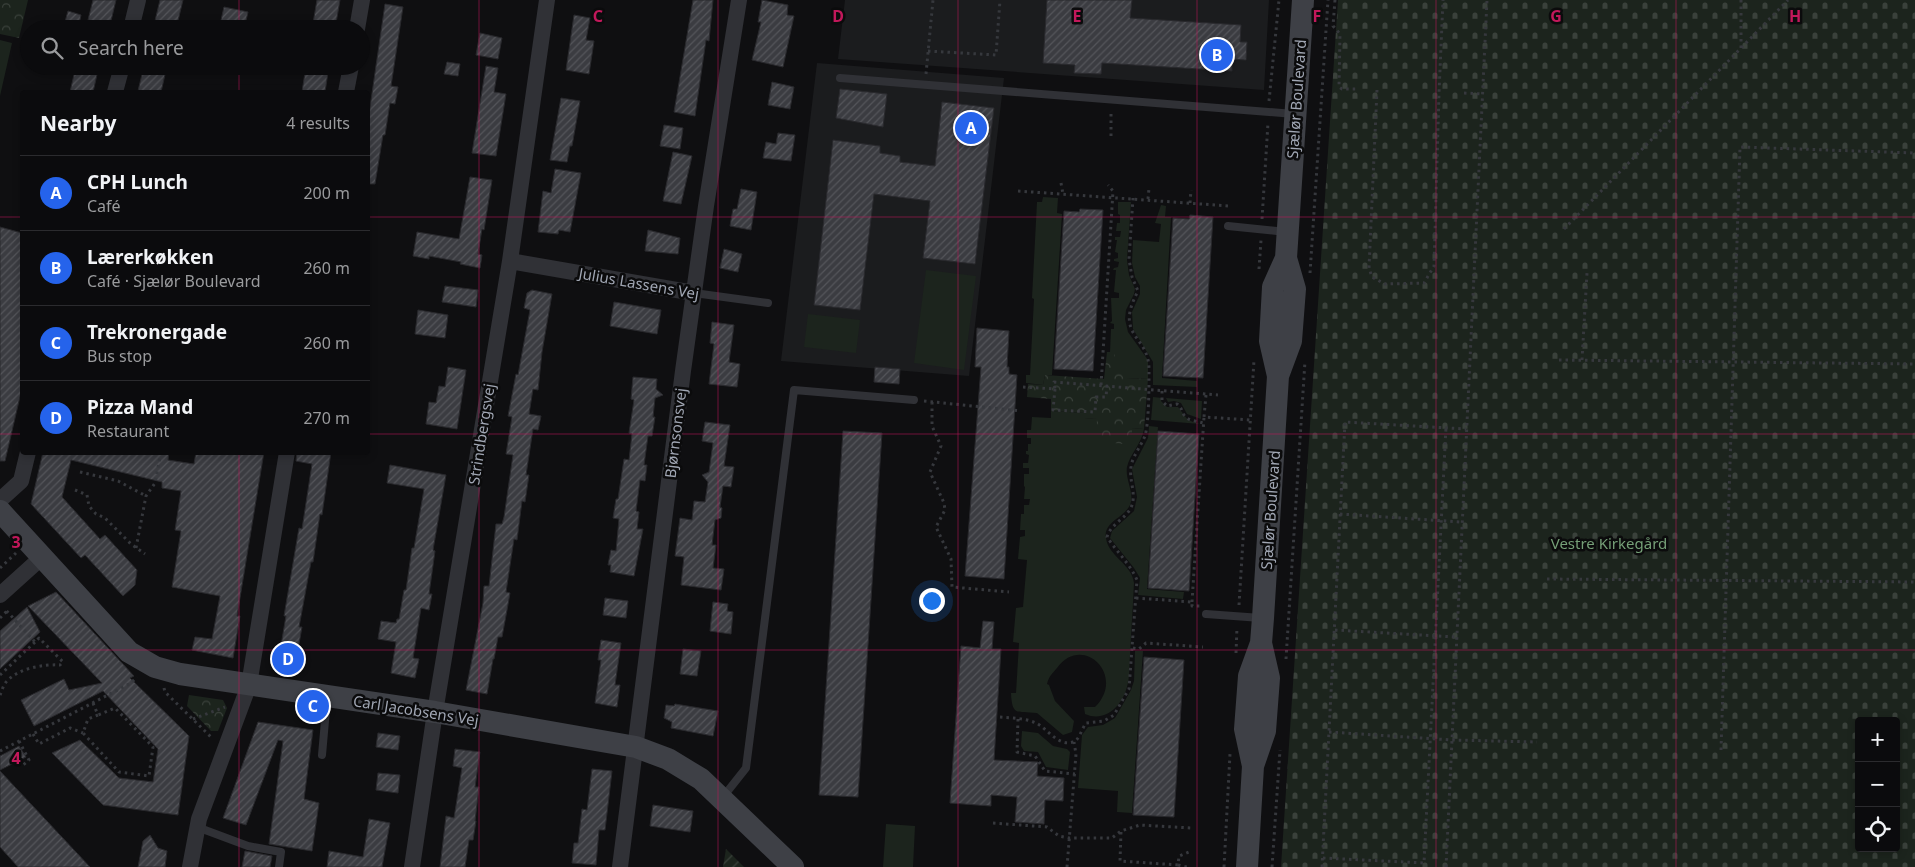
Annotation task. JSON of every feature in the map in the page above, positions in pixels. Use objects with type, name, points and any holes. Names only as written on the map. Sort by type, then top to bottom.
[{"type":"street","points":[[133,20],[138,0]]},
{"type":"street","points":[[359,20],[362,0]]},
{"type":"street","name":"Strindbergsvej","points":[[412,867],[510,261],[547,0]]},
{"type":"street","name":"Bjørnsonsvej","points":[[620,867],[694,293],[739,0]]},
{"type":"street","name":"Sjælør Boulevard","points":[[1247,867],[1253,766],[1245,729],[1249,676],[1261,643],[1278,376],[1270,341],[1274,288],[1286,258],[1303,0]]},
{"type":"street","points":[[116,90],[120,75]]},
{"type":"street","points":[[346,90],[349,75]]},
{"type":"street","name":"Julius Lassens Vej","points":[[510,261],[694,293]]},
{"type":"street","points":[[0,500],[21,481],[27,455]]},
{"type":"street","points":[[190,867],[197,827],[246,695],[286,455]]},
{"type":"street","name":"Carl Jacobsens Vej","points":[[0,511],[129,652],[153,666],[246,695],[327,696],[436,712],[636,747],[668,758],[701,779],[793,867]]},
{"type":"street","points":[[0,596],[41,558]]},
{"type":"lane","points":[[840,78],[1295,114]]},
{"type":"lane","points":[[1228,226],[1288,232]]},
{"type":"lane","name":"Julius Lassens Vej","points":[[694,293],[768,303]]},
{"type":"lane","points":[[722,798],[746,768],[794,390],[914,400]]},
{"type":"lane","points":[[1206,610],[1263,618]]},
{"type":"lane","points":[[322,756],[327,696]]},
{"type":"lane","points":[[197,827],[248,846],[280,852],[279,867]]},
{"type":"path","points":[[925,84],[933,0]]},
{"type":"path","points":[[928,51],[996,55],[1000,0]]},
{"type":"path","points":[[1259,275],[1268,112],[1279,0]]},
{"type":"path","points":[[1310,276],[1328,0]]},
{"type":"path","points":[[1335,0],[1333,26],[1340,34],[1339,87],[1342,89],[1359,89]]},
{"type":"path","points":[[1377,90],[1369,268],[1372,278],[1385,284],[1412,285],[1424,283],[1434,266],[1439,92],[1444,0]]},
{"type":"path","points":[[1446,867],[1487,0]]},
{"type":"path","points":[[1741,0],[1741,48]]},
{"type":"path","points":[[1564,229],[1788,0]]},
{"type":"path","points":[[1464,94],[1482,94]]},
{"type":"path","points":[[1111,99],[1111,136]]},
{"type":"path","points":[[1721,750],[1740,147],[1915,153]]},
{"type":"path","points":[[1061,183],[1063,194]]},
{"type":"path","points":[[1101,385],[1113,197],[1113,191],[1108,185]]},
{"type":"path","points":[[1148,199],[1149,188]]},
{"type":"path","points":[[1190,203],[1191,190]]},
{"type":"path","points":[[1018,191],[1229,206]]},
{"type":"path","points":[[1000,716],[1037,723],[1057,739],[1071,743],[1076,741],[1086,723],[1104,721],[1114,715],[1129,689],[1137,580],[1132,568],[1120,557],[1107,538],[1110,530],[1132,507],[1134,497],[1130,476],[1131,465],[1145,434],[1149,389],[1150,360],[1131,328],[1128,317],[1138,291],[1132,277],[1129,258],[1133,198]]},
{"type":"path","points":[[1582,360],[1587,273]]},
{"type":"path","points":[[1236,654],[1254,351]]},
{"type":"path","points":[[1285,666],[1305,354]]},
{"type":"path","points":[[1559,360],[1915,364]]},
{"type":"path","points":[[1107,386],[1106,398],[1096,398],[1095,412],[1053,410],[1054,382],[1101,385],[1218,395]]},
{"type":"path","points":[[1023,387],[1054,389]]},
{"type":"path","points":[[1162,391],[1162,401],[1167,406],[1177,404],[1189,420],[1203,423]]},
{"type":"path","points":[[1206,394],[1192,602],[1192,606],[1206,610]]},
{"type":"path","points":[[914,400],[1021,411]]},
{"type":"path","points":[[932,402],[932,426],[941,446],[930,472],[944,503],[945,510],[936,527],[950,559],[952,587],[1009,592]]},
{"type":"path","points":[[1204,417],[1250,420]]},
{"type":"path","points":[[1322,867],[1345,422],[1466,429]]},
{"type":"path","points":[[1323,858],[1424,863],[1446,427]]},
{"type":"path","points":[[136,548],[146,496],[155,484],[160,455]]},
{"type":"path","points":[[80,472],[118,481],[146,496]]},
{"type":"path","points":[[75,490],[87,495],[89,506],[96,514],[105,518],[136,548],[145,554]]},
{"type":"path","points":[[1340,514],[1462,522]]},
{"type":"path","points":[[1547,579],[1915,582]]},
{"type":"path","points":[[1136,598],[1192,602]]},
{"type":"path","points":[[0,603],[35,642]]},
{"type":"path","points":[[1335,630],[1456,637]]},
{"type":"path","points":[[0,675],[39,638],[63,662],[60,665],[46,664],[14,674],[5,682],[0,696]]},
{"type":"path","points":[[1133,648],[1139,649],[1146,643],[1203,647]]},
{"type":"path","points":[[0,751],[131,683],[153,666],[165,692],[225,750]]},
{"type":"path","points":[[8,668],[14,674]]},
{"type":"path","points":[[193,719],[246,695]]},
{"type":"path","points":[[93,703],[98,715]]},
{"type":"path","points":[[33,734],[39,744],[70,728],[83,732],[119,772],[149,776],[153,747],[115,708],[88,719],[83,732]]},
{"type":"path","points":[[1018,719],[1017,752],[1035,756],[1045,771],[1074,774]]},
{"type":"path","points":[[1329,732],[1452,740],[1537,742]]},
{"type":"path","points":[[19,741],[29,760],[22,766]]},
{"type":"path","points":[[1067,867],[1076,754],[1074,742]]},
{"type":"path","points":[[1272,867],[1280,743]]},
{"type":"path","points":[[1224,867],[1230,750]]},
{"type":"path","points":[[993,823],[1047,827],[1059,836],[1069,838],[1112,838],[1121,831],[1140,825],[1191,828]]},
{"type":"path","points":[[1121,831],[1120,861],[1187,867]]},
{"type":"path","points":[[1178,865],[1179,856],[1189,852]]},
{"type":"shaded area","points":[[845,0],[1269,0],[1264,90],[838,59]]},
{"type":"shaded area","points":[[817,63],[1004,78],[969,376],[781,361]]},
{"type":"green space","points":[[0,0],[28,0],[23,20],[20,20],[19,38],[0,34]]},
{"type":"green space","name":"Vestre Kirkegård","points":[[1338,0],[1915,0],[1915,867],[1281,867]]},
{"type":"green space","points":[[0,40],[12,43],[0,96]]},
{"type":"green space","points":[[1043,197],[1058,198],[1057,213],[1062,214],[1052,375],[1045,375],[1043,385],[1026,383],[1026,375],[1030,375],[1037,202],[1042,202]]},
{"type":"green space","points":[[1118,202],[1131,202],[1127,260],[1129,275],[1135,289],[1126,310],[1125,319],[1128,332],[1148,360],[1148,379],[1125,378],[1115,358],[1115,352],[1110,352],[1111,329],[1114,329],[1114,324],[1110,323],[1112,321],[1111,298],[1119,298],[1119,293],[1114,292],[1116,270],[1113,270],[1118,267],[1119,262],[1114,261],[1114,259],[1118,258],[1118,253],[1115,252],[1117,240],[1115,240],[1115,237],[1120,237],[1121,231],[1116,231],[1117,223],[1120,223]]},
{"type":"green space","points":[[1161,205],[1166,206],[1165,217],[1171,217],[1162,378],[1197,381],[1197,387],[1153,385],[1153,362],[1133,329],[1132,312],[1140,294],[1140,286],[1135,277],[1132,263],[1133,240],[1159,242],[1161,224],[1155,223]]},
{"type":"green space","points":[[926,270],[976,276],[964,370],[914,363]]},
{"type":"green space","points":[[808,314],[860,320],[856,353],[804,347]]},
{"type":"green space","points":[[1107,352],[1115,352],[1115,358],[1127,359],[1126,378],[1148,379],[1144,429],[1132,428],[1132,445],[1096,441],[1097,419],[1084,418],[1085,413],[1051,411],[1051,399],[1027,397],[1028,384],[1043,385],[1045,375],[1104,379]]},
{"type":"green space","points":[[1153,397],[1162,398],[1161,401],[1167,407],[1178,407],[1189,420],[1200,424],[1151,420]]},
{"type":"green space","points":[[1166,398],[1202,401],[1201,419],[1187,414],[1181,403],[1168,402]]},
{"type":"green space","points":[[1051,411],[1085,413],[1085,418],[1097,419],[1132,445],[1132,428],[1144,429],[1127,467],[1131,496],[1130,505],[1111,524],[1106,533],[1111,550],[1129,570],[1134,583],[1127,687],[1125,694],[1112,711],[1099,716],[1085,714],[1084,707],[1095,707],[1104,695],[1106,682],[1104,671],[1097,662],[1088,657],[1078,655],[1067,658],[1052,674],[1047,684],[1055,701],[1074,721],[1072,732],[1063,735],[1037,713],[1015,710],[1011,693],[1016,693],[1019,643],[1013,642],[1016,608],[1023,607],[1027,560],[1018,559],[1020,537],[1025,536],[1025,530],[1020,530],[1021,514],[1024,514],[1024,505],[1029,505],[1030,499],[1024,499],[1024,474],[1029,474],[1029,468],[1023,468],[1023,463],[1028,463],[1029,455],[1026,454],[1026,451],[1028,451],[1028,444],[1031,444],[1031,438],[1027,438],[1027,430],[1031,430],[1032,417],[1051,418]]},
{"type":"green space","points":[[1149,426],[1158,427],[1147,589],[1184,592],[1183,599],[1138,595],[1140,578],[1110,538],[1112,531],[1134,511],[1137,497],[1132,469],[1148,438]]},
{"type":"green space","points":[[1135,651],[1143,651],[1132,813],[1117,812],[1118,791],[1078,788],[1082,735],[1088,727],[1103,725],[1115,718],[1134,681]]},
{"type":"green space","points":[[189,695],[223,700],[227,708],[218,731],[211,731],[187,706]]},
{"type":"green space","points":[[1022,731],[1038,733],[1053,746],[1067,749],[1070,752],[1068,770],[1046,767],[1038,752],[1024,751],[1021,746]]},
{"type":"green space","points":[[886,824],[915,826],[913,867],[883,867]]},
{"type":"green space","points":[[726,849],[744,867],[723,867]]},
{"type":"building","points":[[93,0],[116,0],[111,20],[88,20]]},
{"type":"building","points":[[160,0],[183,0],[178,20],[155,20]]},
{"type":"building","points":[[317,0],[340,0],[337,20],[314,20]]},
{"type":"building","points":[[693,0],[713,0],[709,41],[706,40],[695,116],[674,112]]},
{"type":"building","points":[[762,0],[788,5],[787,15],[794,16],[783,67],[752,60],[761,22],[758,22]]},
{"type":"building","points":[[1047,0],[1132,0],[1130,18],[1241,25],[1240,42],[1247,42],[1246,60],[1232,59],[1232,71],[1102,63],[1101,74],[1074,73],[1075,65],[1043,63]]},
{"type":"building","points":[[385,4],[403,7],[391,86],[398,87],[395,104],[390,103],[375,184],[370,184],[370,107]]},
{"type":"building","points":[[224,7],[248,12],[246,20],[221,20]]},
{"type":"building","points":[[68,11],[81,15],[80,20],[66,20]]},
{"type":"building","points":[[574,15],[590,18],[586,40],[594,41],[589,74],[566,70]]},
{"type":"building","points":[[480,33],[502,38],[498,59],[476,55]]},
{"type":"building","points":[[447,62],[460,64],[458,76],[444,74]]},
{"type":"building","points":[[486,66],[498,68],[494,92],[506,94],[496,156],[472,153]]},
{"type":"building","points":[[74,75],[97,75],[93,90],[70,90]]},
{"type":"building","points":[[142,75],[165,75],[161,90],[138,90]]},
{"type":"building","points":[[305,75],[328,75],[325,90],[302,90]]},
{"type":"building","points":[[772,82],[794,87],[790,109],[768,105]]},
{"type":"building","points":[[840,89],[887,94],[883,127],[836,118]]},
{"type":"building","points":[[561,98],[580,101],[572,146],[570,146],[567,162],[550,160]]},
{"type":"building","points":[[942,102],[994,108],[975,264],[923,258],[930,201],[874,194],[860,310],[814,305],[833,140],[880,146],[880,153],[900,156],[900,162],[935,166]]},
{"type":"building","points":[[664,125],[683,128],[680,149],[660,146]]},
{"type":"building","points":[[778,133],[795,135],[791,161],[763,158],[766,142],[776,144]]},
{"type":"building","points":[[673,152],[692,156],[681,204],[663,201]]},
{"type":"building","points":[[555,169],[581,173],[570,232],[559,230],[558,234],[538,232],[543,191],[551,193]]},
{"type":"building","points":[[470,177],[492,180],[478,254],[482,255],[480,268],[429,256],[429,259],[413,256],[417,232],[459,239]]},
{"type":"building","points":[[741,189],[757,192],[751,230],[730,226],[733,209],[737,209]]},
{"type":"building","points":[[1080,209],[1103,210],[1093,371],[1054,369],[1064,211],[1079,212]]},
{"type":"building","points":[[1190,215],[1213,217],[1203,378],[1163,376],[1173,218],[1189,219]]},
{"type":"building","points":[[0,227],[20,232],[20,397],[5,461],[0,461]]},
{"type":"building","points":[[648,230],[680,238],[678,254],[645,251]]},
{"type":"building","points":[[724,249],[742,254],[738,272],[720,268]]},
{"type":"building","points":[[445,286],[478,290],[476,307],[442,302]]},
{"type":"building","points":[[532,290],[552,294],[542,352],[538,390],[533,389],[529,414],[541,416],[538,430],[533,429],[526,475],[529,475],[525,502],[522,501],[517,540],[514,539],[506,592],[510,593],[502,637],[498,637],[487,694],[466,690],[483,603],[484,586],[489,586],[496,524],[502,524],[504,517],[513,455],[506,454],[512,417],[508,416],[530,310],[524,308],[527,293]]},
{"type":"building","points":[[614,302],[661,310],[657,334],[610,326]]},
{"type":"building","points":[[418,310],[448,315],[445,338],[415,334]]},
{"type":"building","points":[[712,322],[734,325],[729,362],[740,364],[737,387],[709,384],[714,344],[710,343]]},
{"type":"building","points":[[977,328],[1009,331],[1007,367],[1009,367],[1009,374],[1017,375],[1004,579],[965,576],[981,367],[975,367]]},
{"type":"building","points":[[448,367],[466,370],[457,429],[426,424],[429,402],[436,403],[439,386],[445,387]]},
{"type":"building","points":[[875,367],[900,369],[899,384],[874,382]]},
{"type":"building","points":[[633,377],[657,379],[656,389],[663,395],[655,398],[652,436],[648,436],[644,465],[647,465],[645,481],[640,480],[636,511],[639,512],[637,529],[643,529],[634,576],[610,572],[611,565],[608,565],[611,550],[616,551],[619,519],[613,518],[624,459],[629,460],[632,434],[629,433],[634,400],[631,399]]},
{"type":"building","points":[[705,422],[730,425],[724,466],[734,467],[731,487],[723,486],[720,507],[722,508],[721,518],[715,520],[712,545],[716,545],[713,568],[724,569],[721,590],[681,585],[684,557],[675,556],[680,518],[692,520],[694,501],[705,502],[708,482],[702,475],[709,472],[713,443],[702,441]]},
{"type":"building","points":[[843,431],[882,433],[858,797],[819,795]]},
{"type":"building","points":[[1158,431],[1199,434],[1189,591],[1148,588]]},
{"type":"building","points":[[42,455],[169,455],[168,460],[194,464],[196,455],[264,455],[237,616],[240,616],[233,658],[192,650],[195,637],[212,639],[220,596],[172,587],[181,531],[175,530],[181,491],[162,488],[162,482],[71,460],[62,497],[100,539],[105,535],[137,570],[135,585],[123,596],[85,555],[81,558],[31,504]]},
{"type":"building","points":[[297,455],[331,455],[322,515],[320,514],[313,562],[311,562],[299,627],[302,627],[295,666],[278,663],[299,528],[302,529],[312,464],[296,461]]},
{"type":"building","points":[[390,465],[446,475],[433,550],[435,551],[429,594],[432,594],[429,610],[421,608],[413,658],[419,659],[415,678],[391,673],[396,642],[378,639],[381,621],[396,623],[397,619],[399,619],[424,489],[387,483]]},
{"type":"building","points":[[56,592],[134,676],[130,678],[189,736],[178,815],[103,805],[52,753],[80,740],[119,778],[153,782],[158,749],[103,691],[34,726],[21,700],[64,679],[69,690],[102,683],[28,606]]},
{"type":"building","points":[[605,598],[628,601],[626,618],[603,615]]},
{"type":"building","points":[[713,602],[728,604],[727,611],[733,612],[731,634],[710,631]]},
{"type":"building","points":[[27,607],[40,632],[0,669],[0,631]]},
{"type":"building","points":[[983,621],[994,622],[992,649],[1001,649],[994,760],[1038,762],[1037,776],[1064,778],[1063,801],[1045,800],[1044,824],[1015,822],[1017,797],[991,795],[991,806],[950,803],[961,646],[980,648]]},
{"type":"building","points":[[601,640],[621,643],[615,685],[620,685],[617,707],[595,703],[601,660],[598,660]]},
{"type":"building","points":[[683,649],[701,651],[697,676],[680,674]]},
{"type":"building","points":[[1144,657],[1184,660],[1174,817],[1133,815]]},
{"type":"building","points":[[675,704],[718,711],[713,736],[671,728],[672,722],[664,718],[666,705],[674,706]]},
{"type":"building","points":[[258,722],[313,730],[304,799],[319,803],[312,851],[269,844],[283,741],[278,740],[246,825],[223,818]]},
{"type":"building","points":[[378,733],[400,736],[398,750],[376,747]]},
{"type":"building","points":[[19,746],[26,757],[0,770],[0,756]]},
{"type":"building","points":[[455,749],[480,752],[475,787],[479,787],[476,821],[473,840],[469,840],[465,867],[440,867],[446,816],[454,818],[462,768],[453,766]]},
{"type":"building","points":[[592,769],[612,771],[605,830],[599,830],[596,865],[572,863],[574,843],[578,843],[582,809],[587,810]]},
{"type":"building","points":[[0,771],[90,867],[18,867],[0,847]]},
{"type":"building","points":[[378,773],[400,775],[398,793],[376,790]]},
{"type":"building","points":[[653,805],[693,811],[690,832],[650,826]]},
{"type":"building","points":[[369,819],[390,823],[382,867],[327,867],[329,851],[363,857]]},
{"type":"building","points":[[150,835],[158,848],[167,851],[165,867],[138,867],[143,841]]},
{"type":"building","points":[[245,851],[272,856],[270,867],[242,867]]},
{"type":"place","name":"Lærerkøkken","points":[[1217,55]]},
{"type":"place","name":"CPH Lunch","points":[[971,128]]},
{"type":"place","name":"Pizza Mand","points":[[288,659]]},
{"type":"place","name":"Trekronergade","points":[[313,706]]}]
